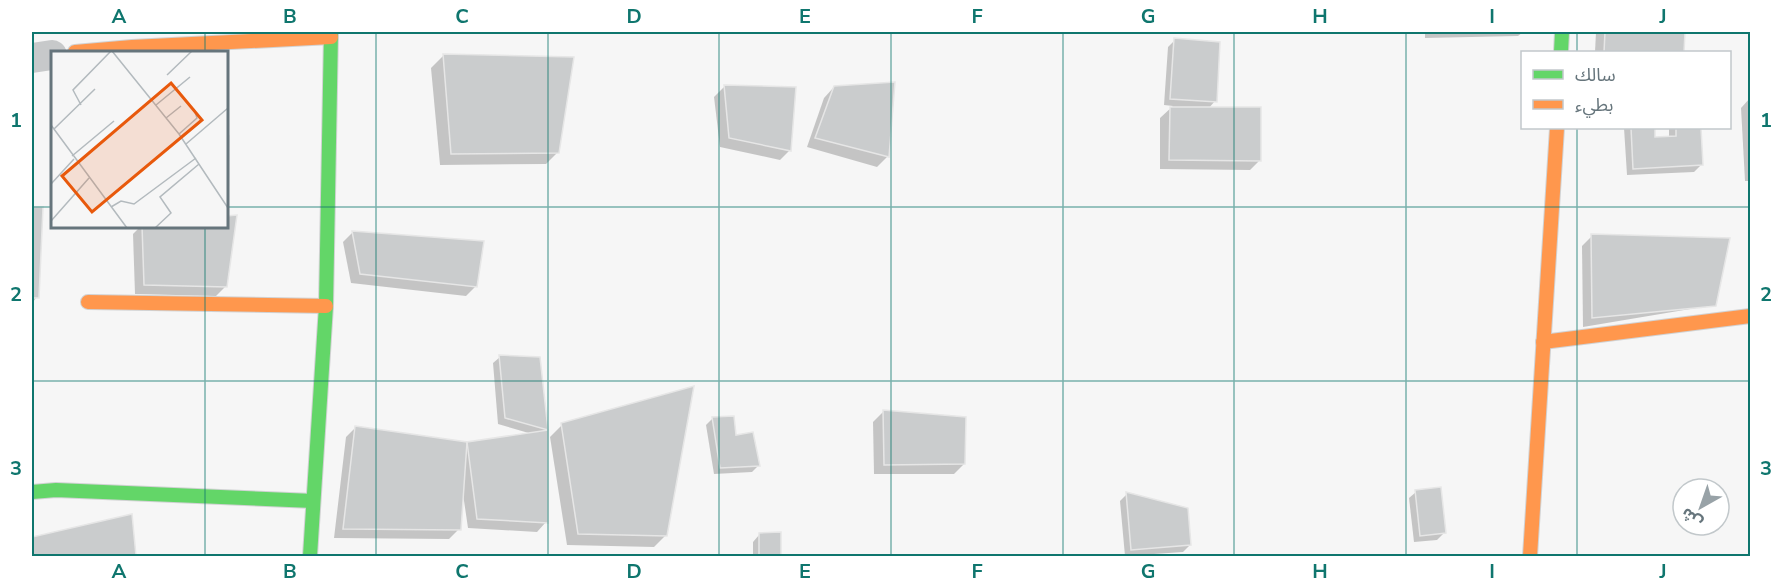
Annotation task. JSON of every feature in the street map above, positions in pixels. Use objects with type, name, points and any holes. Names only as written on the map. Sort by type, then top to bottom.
[{"type":"street","points":[[1561,51],[1563,32]]},
{"type":"street","points":[[86,51],[331,34],[326,306],[310,556]]},
{"type":"street","points":[[32,58],[51,55]]},
{"type":"street","points":[[1530,556],[1557,129]]},
{"type":"street","points":[[88,302],[326,306]]},
{"type":"street","points":[[1543,342],[1750,316]]},
{"type":"street","points":[[32,492],[56,490],[313,501]]},
{"type":"building","points":[[1605,32],[1685,32],[1684,51],[1604,51]]},
{"type":"building","points":[[1174,38],[1220,42],[1217,102],[1170,99]]},
{"type":"building","points":[[443,54],[574,57],[559,153],[451,154]]},
{"type":"building","points":[[895,82],[889,157],[815,138],[834,86]]},
{"type":"building","points":[[724,85],[796,87],[791,151],[729,138]]},
{"type":"building","points":[[1170,107],[1261,107],[1261,161],[1169,160]]},
{"type":"building","points":[[1631,129],[1655,129],[1655,137],[1676,136],[1676,129],[1701,129],[1703,165],[1633,169]]},
{"type":"building","points":[[228,136],[229,136],[228,206]]},
{"type":"building","points":[[32,207],[43,207],[39,298],[32,298]]},
{"type":"building","points":[[237,215],[227,287],[144,285],[142,228],[228,228],[228,216]]},
{"type":"building","points":[[352,231],[484,241],[477,287],[360,274]]},
{"type":"building","points":[[1591,234],[1730,238],[1716,306],[1592,318]]},
{"type":"building","points":[[499,355],[540,357],[548,430],[505,418]]},
{"type":"building","points":[[694,386],[667,536],[578,534],[561,423]]},
{"type":"building","points":[[883,410],[966,417],[965,464],[884,465]]},
{"type":"building","points":[[734,416],[736,435],[753,432],[760,466],[720,468],[712,417]]},
{"type":"building","points":[[355,426],[467,442],[461,530],[343,529]]},
{"type":"building","points":[[548,430],[548,523],[477,519],[467,442]]},
{"type":"building","points":[[1441,487],[1446,533],[1420,536],[1415,490]]},
{"type":"building","points":[[1126,492],[1188,508],[1191,545],[1131,550]]},
{"type":"building","points":[[132,514],[136,556],[32,556],[32,537]]},
{"type":"building","points":[[781,532],[781,556],[759,556],[759,533]]},
{"type":"traffic: fast","points":[[310,556],[326,306],[331,32]]},
{"type":"traffic: fast","points":[[1561,51],[1562,32]]},
{"type":"traffic: fast","points":[[32,492],[56,490],[313,501]]},
{"type":"traffic: slow","points":[[86,51],[331,37]]},
{"type":"traffic: slow","points":[[1530,556],[1557,129]]},
{"type":"traffic: slow","points":[[88,302],[326,306]]},
{"type":"traffic: slow","points":[[1543,342],[1750,316]]}]
